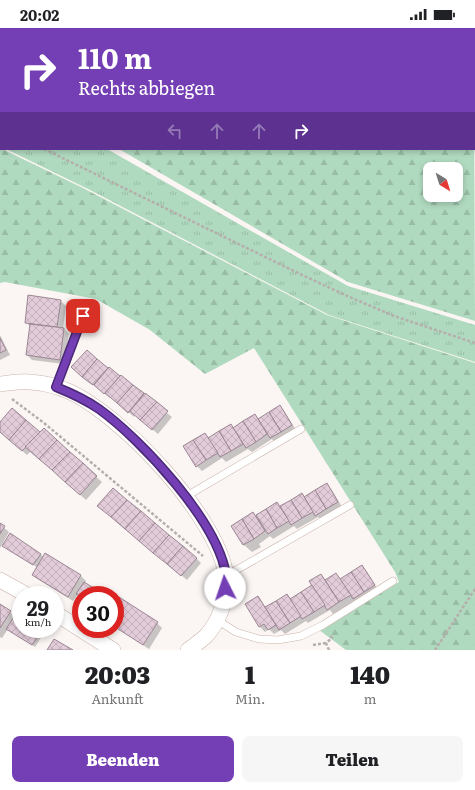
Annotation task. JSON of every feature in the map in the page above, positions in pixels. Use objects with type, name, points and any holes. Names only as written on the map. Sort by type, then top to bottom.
[{"type":"street","points":[[0,384],[30,382],[56,387],[82,399],[114,420],[151,456],[198,513],[221,556],[226,576],[225,599],[217,620],[206,636],[188,650]]},
{"type":"street","points":[[0,580],[12,587]]},
{"type":"street","points":[[64,619],[113,650]]},
{"type":"lane","points":[[56,387],[83,316]]},
{"type":"lane","points":[[185,497],[301,429]]},
{"type":"lane","points":[[226,576],[350,505]]},
{"type":"lane","points":[[217,620],[236,632],[259,639],[278,640],[301,636],[323,625],[392,581]]},
{"type":"path","points":[[46,150],[298,274],[394,316],[475,343]]},
{"type":"path","points":[[21,406],[44,423],[207,559],[221,556]]},
{"type":"path","points":[[435,650],[475,589]]},
{"type":"green space","points":[[0,150],[4,150],[81,187],[327,315],[475,363],[475,650],[346,650],[319,630],[399,582],[395,572],[254,348],[205,374],[150,330],[96,299],[5,282],[0,283]]},
{"type":"green space","points":[[8,150],[109,150],[348,286],[475,325],[475,362],[329,315],[90,190]]},
{"type":"green space","points":[[121,150],[474,150],[475,321],[348,282]]},
{"type":"building","points":[[28,295],[61,300],[57,327],[25,323]]},
{"type":"building","points":[[30,324],[64,328],[60,360],[26,355]]},
{"type":"building","points":[[0,338],[6,350],[0,353]]},
{"type":"building","points":[[87,350],[97,359],[82,377],[71,367]]},
{"type":"building","points":[[97,359],[108,368],[93,385],[82,377]]},
{"type":"building","points":[[109,367],[120,376],[104,394],[94,385]]},
{"type":"building","points":[[121,375],[133,385],[117,403],[105,393]]},
{"type":"building","points":[[133,385],[144,393],[128,413],[117,403]]},
{"type":"building","points":[[145,393],[157,402],[140,420],[130,411]]},
{"type":"building","points":[[157,402],[168,411],[152,430],[140,420]]},
{"type":"building","points":[[280,405],[292,425],[281,432],[269,412]]},
{"type":"building","points":[[12,408],[26,420],[9,440],[0,432],[0,422]]},
{"type":"building","points":[[269,412],[281,432],[270,438],[258,419]]},
{"type":"building","points":[[255,414],[267,434],[256,442],[243,421]]},
{"type":"building","points":[[26,420],[40,432],[22,451],[9,440]]},
{"type":"building","points":[[243,421],[256,442],[246,448],[233,428]]},
{"type":"building","points":[[231,424],[243,444],[231,451],[219,431]]},
{"type":"building","points":[[44,428],[57,440],[39,459],[25,447]]},
{"type":"building","points":[[219,431],[231,451],[220,457],[208,438]]},
{"type":"building","points":[[205,433],[218,453],[206,460],[193,440]]},
{"type":"building","points":[[57,440],[70,452],[52,470],[39,459]]},
{"type":"building","points":[[193,440],[206,460],[196,467],[183,446]]},
{"type":"building","points":[[70,452],[83,463],[65,482],[52,470]]},
{"type":"building","points":[[83,463],[97,476],[80,495],[65,482]]},
{"type":"building","points":[[327,483],[338,502],[326,509],[315,490]]},
{"type":"building","points":[[113,488],[127,500],[111,517],[97,506]]},
{"type":"building","points":[[315,490],[326,509],[315,516],[304,497]]},
{"type":"building","points":[[302,493],[313,512],[302,518],[291,500]]},
{"type":"building","points":[[127,500],[141,511],[125,529],[111,517]]},
{"type":"building","points":[[291,500],[302,518],[291,525],[280,506]]},
{"type":"building","points":[[277,502],[289,521],[277,528],[266,509]]},
{"type":"building","points":[[266,509],[277,528],[268,534],[256,515]]},
{"type":"building","points":[[141,511],[155,523],[139,541],[125,529]]},
{"type":"building","points":[[253,512],[265,531],[254,539],[242,519]]},
{"type":"building","points":[[242,519],[254,539],[243,545],[231,526]]},
{"type":"building","points":[[0,523],[5,526],[0,534]]},
{"type":"building","points":[[155,523],[169,535],[153,553],[139,541]]},
{"type":"building","points":[[10,533],[41,554],[33,565],[2,546]]},
{"type":"building","points":[[169,535],[183,546],[167,564],[153,553]]},
{"type":"building","points":[[183,546],[197,558],[181,576],[167,564]]},
{"type":"building","points":[[45,553],[81,575],[74,586],[72,586],[72,590],[68,597],[64,595],[64,586],[50,586],[32,575]]},
{"type":"building","points":[[362,565],[375,585],[364,592],[351,572]]},
{"type":"building","points":[[351,572],[364,592],[353,599],[340,579]]},
{"type":"building","points":[[336,573],[351,595],[339,602],[325,580]]},
{"type":"building","points":[[321,574],[339,602],[327,610],[309,581]]},
{"type":"building","points":[[84,582],[90,586],[81,586]]},
{"type":"building","points":[[312,585],[325,605],[314,612],[301,592]]},
{"type":"building","points":[[301,592],[314,612],[302,619],[290,599]]},
{"type":"building","points":[[287,594],[301,616],[290,623],[276,601]]},
{"type":"building","points":[[258,596],[276,625],[268,630],[264,624],[259,627],[245,604]]},
{"type":"building","points":[[124,600],[158,622],[143,645],[124,633]]},
{"type":"building","points":[[276,601],[290,623],[279,630],[265,607]]},
{"type":"building","points":[[0,604],[11,611],[0,628]]},
{"type":"building","points":[[12,620],[12,633],[6,629]]},
{"type":"building","points":[[21,638],[37,638],[32,645]]},
{"type":"building","points":[[54,639],[73,650],[47,650]]},
{"type":"route","points":[[83,316],[56,387],[69,392],[98,408],[114,420],[169,476],[198,513],[221,556],[226,576],[225,588]]}]
